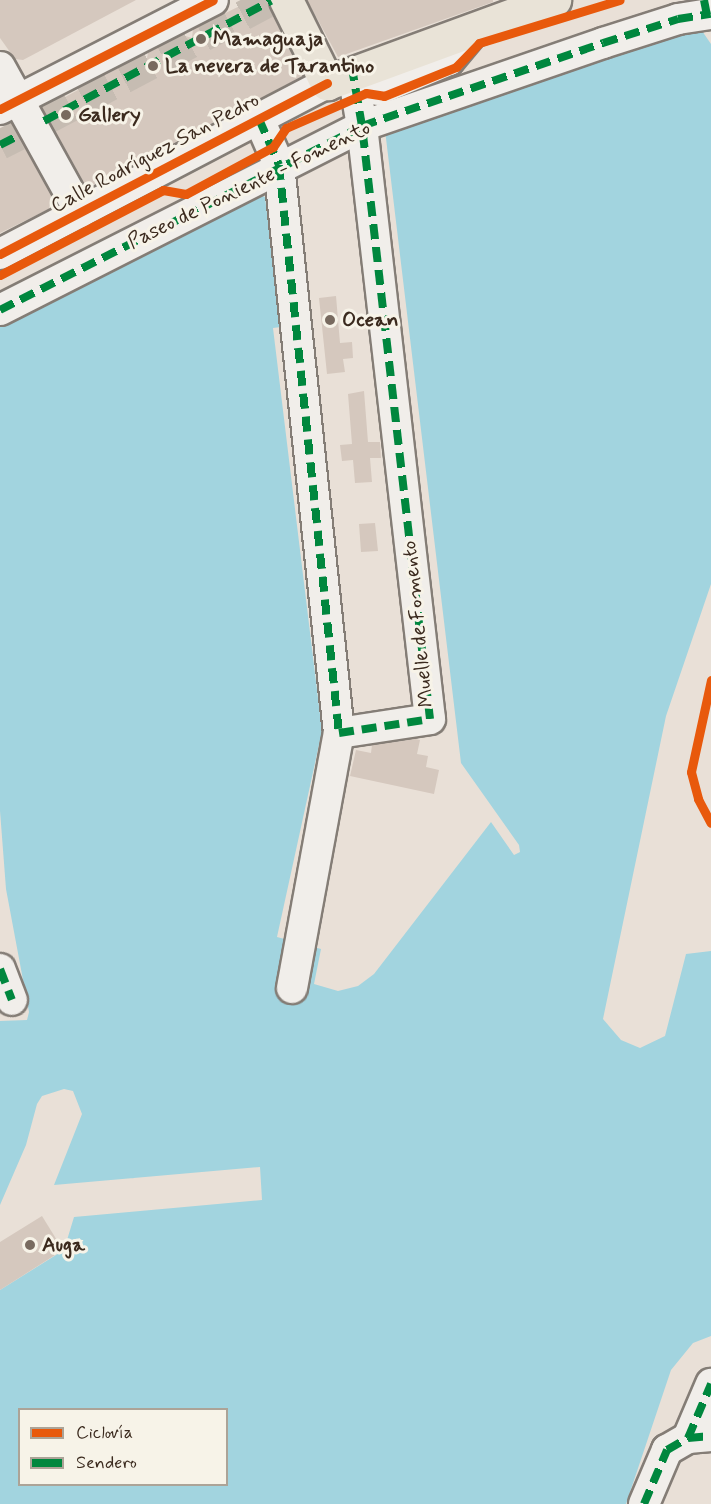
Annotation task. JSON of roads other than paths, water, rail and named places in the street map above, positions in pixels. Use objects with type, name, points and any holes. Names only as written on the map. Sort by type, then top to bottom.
[{"type":"main road","points":[[286,0],[352,82]]},
{"type":"main road","name":"Calle Rodríguez San Pedro","points":[[352,82],[554,0]]},
{"type":"street","points":[[9,105],[213,0]]},
{"type":"street","name":"Paseo de Poniente - Fomento","points":[[0,310],[279,165],[362,126],[603,43],[707,10]]},
{"type":"street","points":[[0,67],[9,105],[80,212]]},
{"type":"street","name":"Calle Rodríguez San Pedro","points":[[0,254],[259,118],[352,82]]},
{"type":"street","name":"Muelle de Fomento","points":[[339,733],[430,719],[362,126],[352,82]]},
{"type":"street","points":[[259,118],[279,165],[339,733],[292,988]]},
{"type":"street","points":[[144,179],[181,180],[250,147]]},
{"type":"street","points":[[0,969],[12,1000]]},
{"type":"street","points":[[644,1504],[667,1450],[700,1437],[711,1384]]},
{"type":"water","points":[[698,25],[711,44],[711,584],[666,716],[603,1019],[621,1040],[640,1048],[665,1036],[686,954],[711,951],[711,1336],[693,1343],[671,1370],[626,1504],[0,1504],[0,1290],[64,1250],[74,1217],[262,1200],[260,1167],[54,1185],[82,1114],[73,1091],[64,1089],[42,1096],[37,1104],[26,1145],[0,1205],[0,1021],[27,1020],[29,1012],[6,889],[0,811],[0,322],[249,190],[265,197],[281,327],[273,328],[322,731],[277,937],[321,949],[314,984],[338,991],[358,986],[374,974],[491,822],[514,855],[520,852],[519,845],[461,763],[385,130]]},
{"type":"tunnel","points":[[44,121],[271,1]]},
{"type":"tunnel","points":[[0,145],[18,136]]},
{"type":"place","name":"Mamaguaja","points":[[201,39]]},
{"type":"place","name":"La nevera de Tarantino","points":[[153,66]]},
{"type":"place","name":"Gallery","points":[[66,115]]},
{"type":"place","name":"Ocean","points":[[330,320]]},
{"type":"place","name":"Auga","points":[[30,1245]]}]
